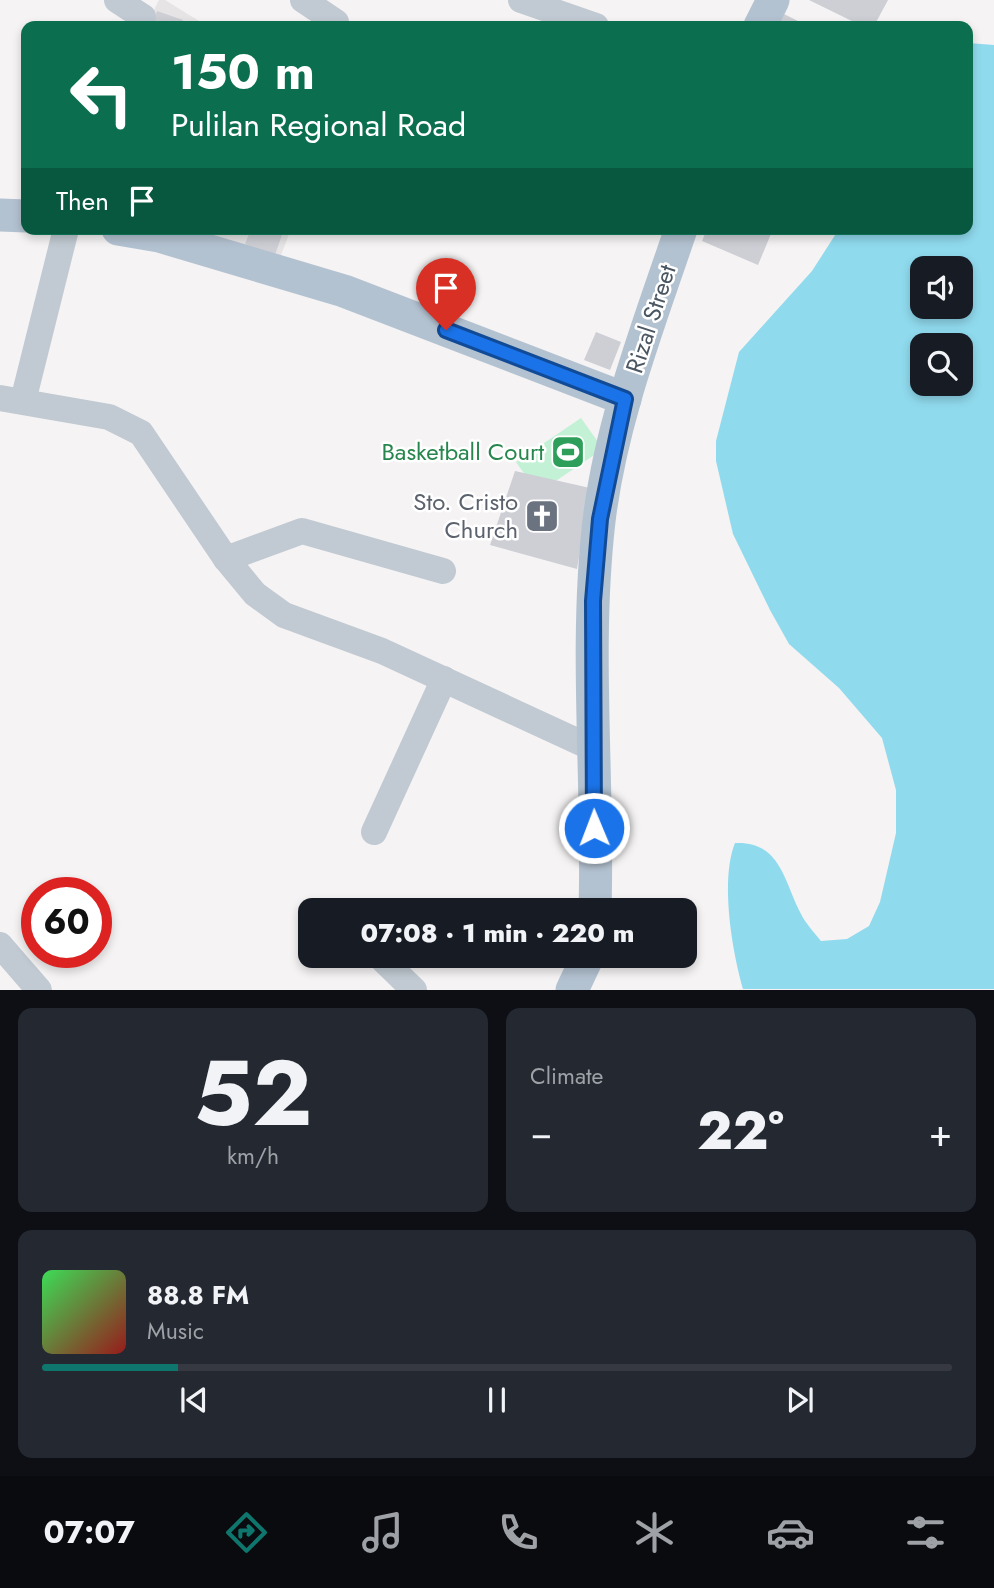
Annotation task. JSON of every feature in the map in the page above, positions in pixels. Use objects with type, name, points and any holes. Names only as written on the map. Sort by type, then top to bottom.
[{"type":"main road","points":[[762,21],[773,0]]},
{"type":"main road","points":[[0,215],[21,216]]},
{"type":"main road","points":[[153,235],[344,291],[625,399]]},
{"type":"main road","name":"Rizal Street","points":[[595,898],[593,601],[600,519],[625,399],[679,235]]},
{"type":"main road","points":[[572,989],[582,968]]},
{"type":"street","points":[[117,0],[144,15]]},
{"type":"street","points":[[303,0],[334,21]]},
{"type":"street","points":[[521,0],[595,17]]},
{"type":"street","points":[[64,235],[12,400],[109,417],[141,433],[226,559],[255,594],[284,615],[382,651],[592,748]]},
{"type":"street","points":[[226,559],[302,531],[443,571]]},
{"type":"street","points":[[373,832],[444,679]]},
{"type":"street","points":[[0,945],[39,989]]},
{"type":"street","points":[[392,968],[414,989]]},
{"type":"shaded area","points":[[159,0],[165,0],[199,21],[148,21]]},
{"type":"shaded area","points":[[191,235],[289,235],[276,268]]},
{"type":"green space","points":[[581,418],[603,449],[538,493],[516,462]]},
{"type":"water","points":[[973,43],[994,45],[994,989],[743,989],[729,916],[728,876],[735,843],[750,844],[772,856],[785,877],[803,918],[821,941],[847,939],[869,926],[880,902],[896,833],[896,790],[882,738],[839,688],[789,644],[733,534],[716,461],[716,441],[739,352],[812,271],[835,235],[973,235]]},
{"type":"building","points":[[809,0],[888,0],[877,21],[852,21]]},
{"type":"building","points":[[157,11],[183,20],[183,21],[154,21]]},
{"type":"building","points":[[784,14],[798,21],[780,21]]},
{"type":"building","points":[[249,235],[282,235],[275,255],[245,244]]},
{"type":"building","points":[[704,235],[770,235],[758,265],[702,241]]},
{"type":"building","points":[[596,332],[621,342],[610,370],[584,360]]},
{"type":"building","name":"Sto. Cristo Church","points":[[515,471],[590,488],[577,569],[490,545]]},
{"type":"place","name":"Basketball Court","points":[[568,452]]},
{"type":"place","name":"Sto. Cristo Church","points":[[542,516]]},
{"type":"route","points":[[446,330],[625,399],[600,519],[593,601],[594,828]]}]
